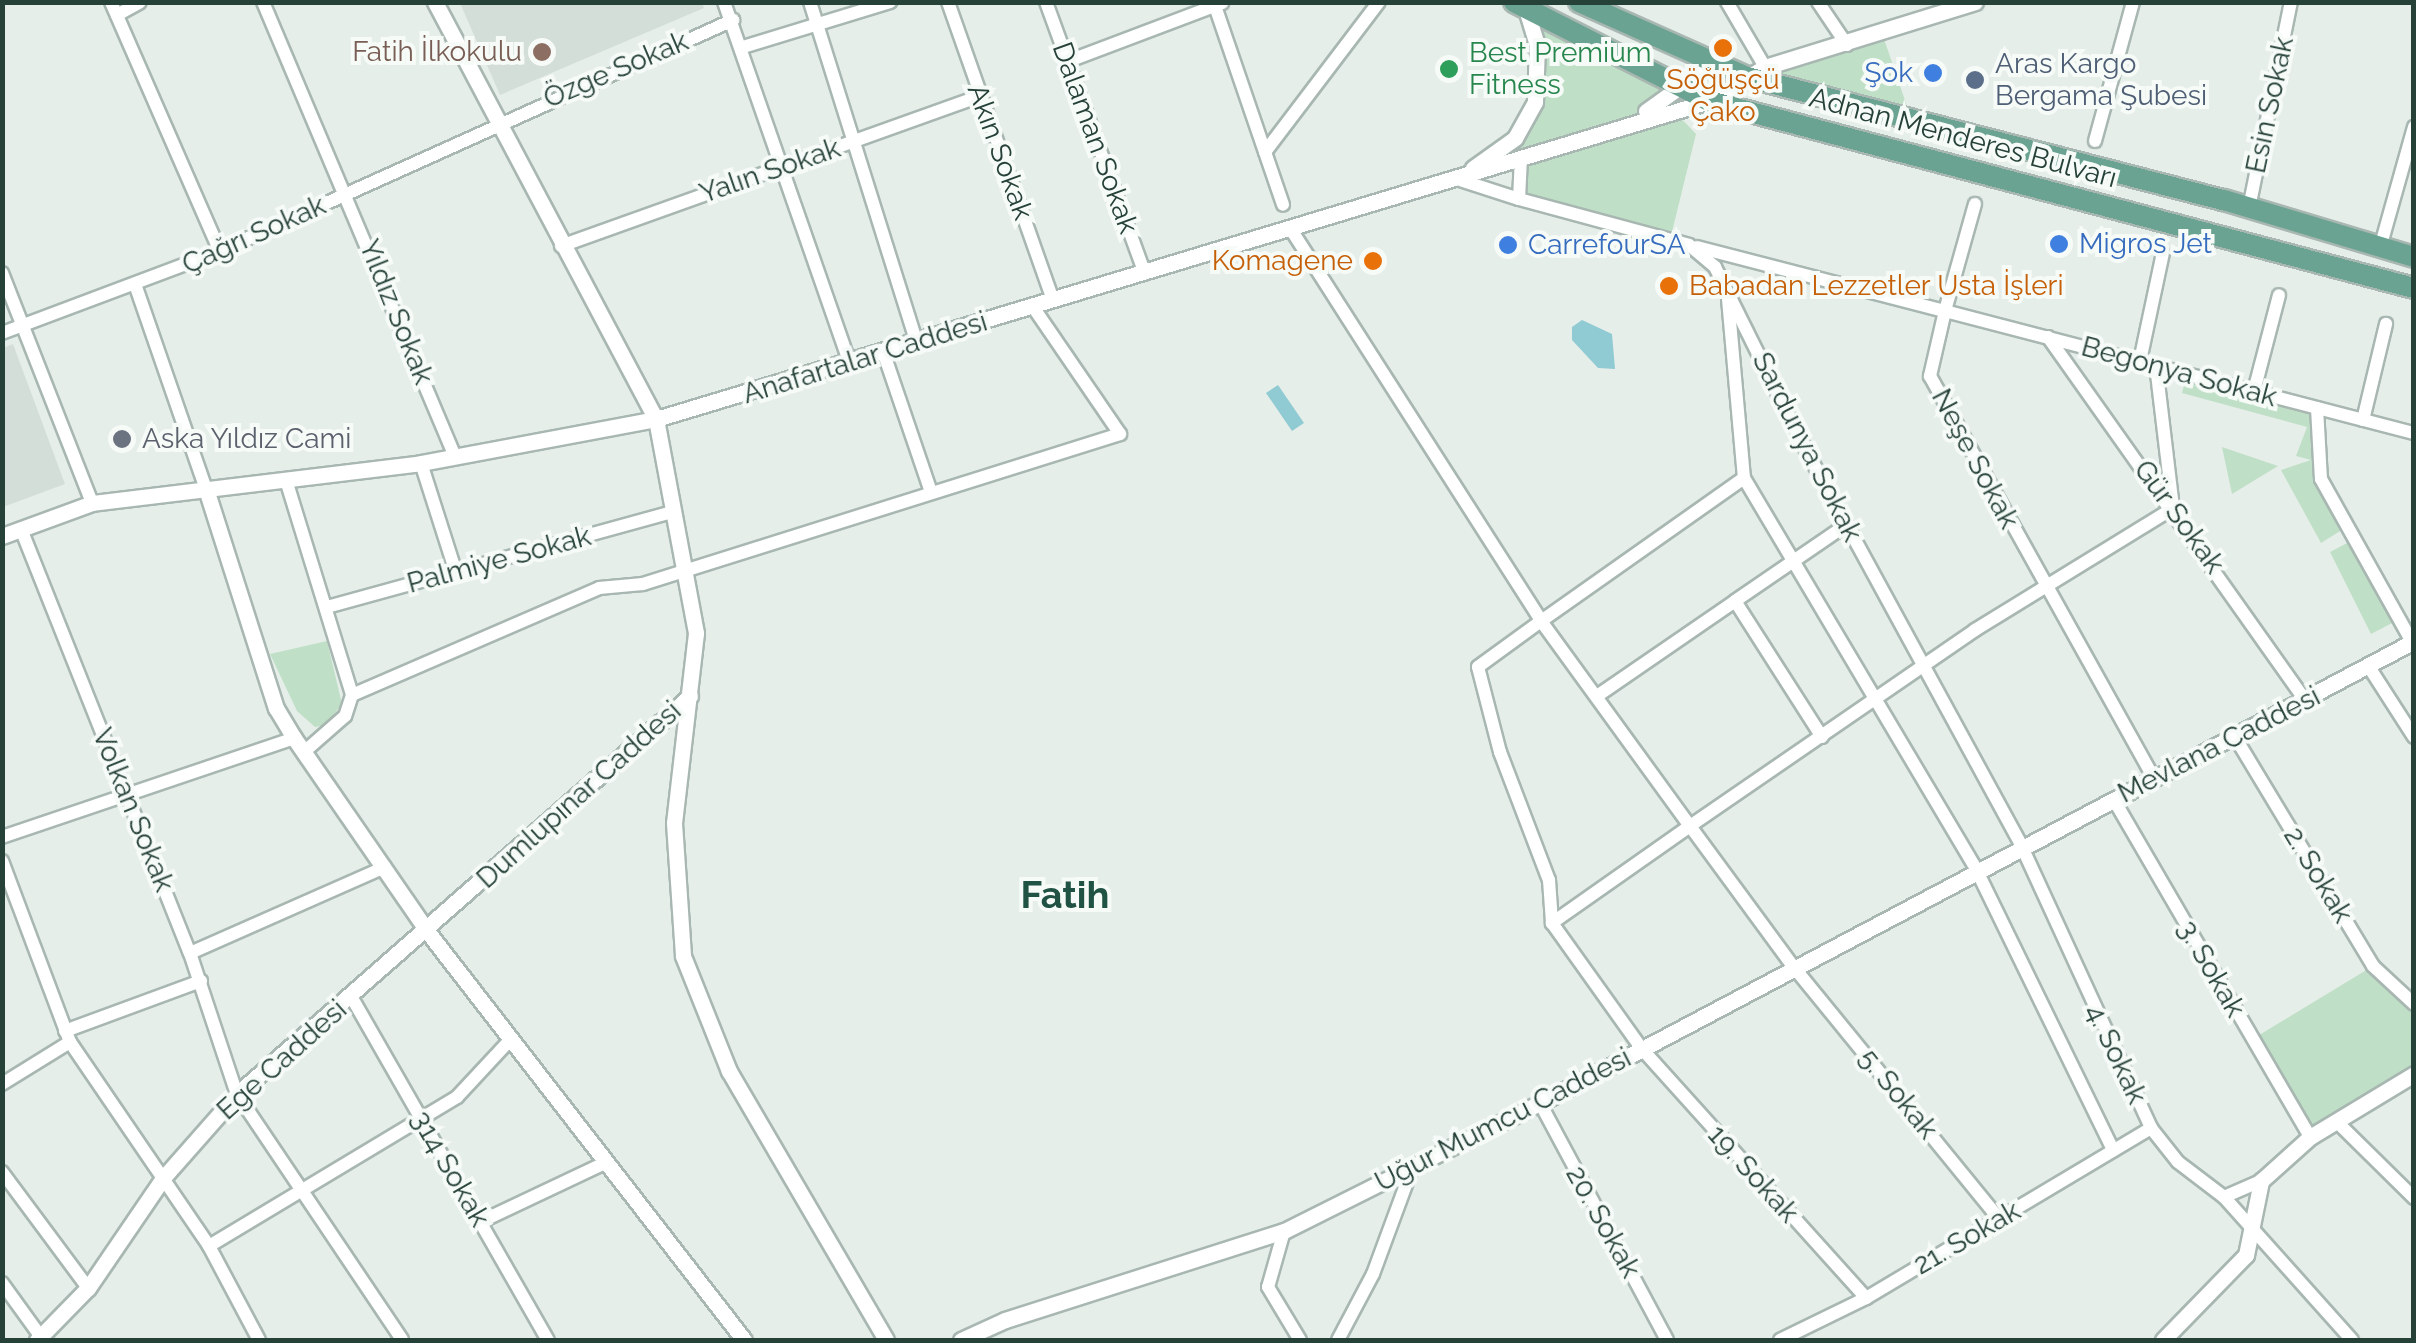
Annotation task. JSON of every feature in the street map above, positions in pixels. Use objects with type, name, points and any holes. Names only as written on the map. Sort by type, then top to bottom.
[{"type":"main road","name":"Adnan Menderes Bulvarı","points":[[1579,2],[1713,64],[1756,72],[2414,257]]},
{"type":"main road","name":"Adnan Menderes Bulvarı","points":[[1520,6],[1709,101],[2414,288]]},
{"type":"street","points":[[140,2],[114,9],[220,251]]},
{"type":"street","name":"Yıldız Sokak","points":[[263,2],[349,194],[455,457]]},
{"type":"street","name":"Dumlupınar Caddesi","points":[[428,931],[690,696],[696,633],[656,419],[560,246],[436,2]]},
{"type":"street","points":[[724,2],[850,364]]},
{"type":"street","points":[[810,2],[917,344]]},
{"type":"street","points":[[743,48],[873,4],[890,2]]},
{"type":"street","name":"Akın Sokak","points":[[948,2],[1053,300]]},
{"type":"street","name":"Dalaman Sokak","points":[[1046,2],[1145,274]]},
{"type":"street","points":[[1265,152],[1379,2]]},
{"type":"street","points":[[1727,2],[1756,72]]},
{"type":"street","points":[[1818,2],[1847,44]]},
{"type":"street","name":"Anafartalar Caddesi","points":[[2,536],[92,503],[421,463],[656,419],[1292,231],[1634,118],[1709,101],[1756,72],[1847,44],[1932,9],[1975,2]]},
{"type":"street","points":[[2095,141],[2133,2]]},
{"type":"street","name":"Esin Sokak","points":[[2249,208],[2292,2]]},
{"type":"street","points":[[1066,62],[1219,4],[1283,205]]},
{"type":"street","points":[[1457,179],[1515,138],[1534,102],[1537,45],[1520,6]]},
{"type":"street","name":"Özge Sokak","points":[[498,120],[732,20]]},
{"type":"street","points":[[1634,118],[1681,90],[1713,64]]},
{"type":"street","name":"Yalın Sokak","points":[[560,246],[979,96]]},
{"type":"street","name":"Çağrı Sokak","points":[[2,333],[136,287],[220,251],[349,194],[498,120]]},
{"type":"street","points":[[2380,248],[2414,128]]},
{"type":"street","points":[[1519,199],[1521,157]]},
{"type":"street","points":[[1457,179],[1689,245],[1945,311]]},
{"type":"street","name":"Neşe Sokak","points":[[1975,204],[1930,376],[2154,778]]},
{"type":"street","name":"5. Sokak","points":[[1292,231],[1541,621],[1795,968],[2000,1220]]},
{"type":"street","name":"Sardunya Sokak","points":[[1689,245],[1716,268],[1846,525],[2022,846]]},
{"type":"street","points":[[2140,360],[2163,252]]},
{"type":"street","points":[[2,272],[92,503]]},
{"type":"street","points":[[136,287],[276,708],[428,931],[744,1340]]},
{"type":"street","points":[[1727,289],[1744,478],[1976,869],[2113,1150]]},
{"type":"street","points":[[2254,391],[2279,296]]},
{"type":"street","points":[[352,695],[599,588],[684,571],[1120,434],[1033,306]]},
{"type":"street","name":"Begonya Sokak","points":[[1945,311],[2414,433]]},
{"type":"street","points":[[2363,420],[2386,324]]},
{"type":"street","name":"Gür Sokak","points":[[2048,337],[2173,508],[2305,700]]},
{"type":"street","points":[[884,354],[931,492]]},
{"type":"street","points":[[1552,923],[1924,666],[2044,586],[2173,508],[2156,365]]},
{"type":"street","points":[[2317,408],[2322,479],[2413,642]]},
{"type":"street","points":[[421,463],[456,573]]},
{"type":"street","points":[[1552,923],[1550,880],[1500,752],[1478,667],[1744,478]]},
{"type":"street","points":[[2,836],[300,744],[345,716],[352,695],[286,480]]},
{"type":"street","name":"Palmiye Sokak","points":[[327,608],[672,512]]},
{"type":"street","points":[[1597,696],[1846,525]]},
{"type":"street","name":"Volkan Sokak","points":[[21,529],[201,981],[238,1094],[300,1195],[402,1340]]},
{"type":"street","points":[[1735,601],[1822,737]]},
{"type":"street","name":"Mevlana Caddesi","points":[[2022,846],[2413,642]]},
{"type":"street","points":[[2369,668],[2414,737]]},
{"type":"street","points":[[690,696],[674,823],[683,956],[729,1072],[886,1340]]},
{"type":"street","name":"2. Sokak","points":[[2235,737],[2374,966],[2414,1004]]},
{"type":"street","name":"3. Sokak","points":[[2114,800],[2310,1137]]},
{"type":"street","name":"Uğur Mumcu Caddesi","points":[[961,1340],[1004,1320],[1284,1231],[1540,1103],[2022,846]]},
{"type":"street","name":"4. Sokak","points":[[2022,846],[2150,1128],[2178,1162],[2224,1198],[2352,1340]]},
{"type":"street","points":[[2,861],[68,1037],[209,1246],[259,1340]]},
{"type":"street","points":[[190,953],[385,868]]},
{"type":"street","name":"19. Sokak","points":[[1552,923],[1642,1049],[1866,1298]]},
{"type":"street","name":"Ege Caddesi","points":[[39,1339],[88,1288],[163,1178],[238,1094],[428,931]]},
{"type":"street","points":[[2,1084],[68,1037],[201,981]]},
{"type":"street","name":"314 Sokak","points":[[352,998],[548,1340]]},
{"type":"street","points":[[209,1246],[300,1195],[457,1097],[510,1040]]},
{"type":"street","points":[[2224,1198],[2260,1180],[2310,1137],[2414,1074]]},
{"type":"street","name":"20. Sokak","points":[[1540,1103],[1667,1340]]},
{"type":"street","points":[[2336,1121],[2414,1198]]},
{"type":"street","name":"21. Sokak","points":[[1780,1340],[1866,1298],[2150,1128]]},
{"type":"street","points":[[480,1222],[606,1163]]},
{"type":"street","points":[[1338,1340],[1373,1274],[1413,1166]]},
{"type":"street","points":[[2,1172],[88,1288]]},
{"type":"street","points":[[2163,1340],[2246,1255],[2260,1180]]},
{"type":"street","points":[[1284,1231],[1268,1287],[1300,1340]]},
{"type":"street","points":[[2,1283],[39,1339]]},
{"type":"shaded area","name":"Fatih İlkokulu","points":[[702,2],[704,8],[500,95],[460,3]]},
{"type":"shaded area","points":[[13,344],[65,484],[3,507],[3,348]]},
{"type":"green space","points":[[1526,10],[1672,87],[1638,116],[1674,111],[1696,134],[1670,240],[1519,199],[1521,158],[1457,179],[1515,138],[1534,102],[1537,45]]},
{"type":"green space","points":[[1882,33],[1912,121],[1780,86],[1765,67]]},
{"type":"green space","points":[[2186,377],[2312,412],[2313,459],[2345,528],[2321,543],[2281,470],[2311,460],[2296,456],[2307,427],[2182,393]]},
{"type":"green space","points":[[2222,447],[2278,466],[2232,494]]},
{"type":"green space","points":[[2351,541],[2396,621],[2371,634],[2330,552]]},
{"type":"green space","points":[[327,641],[342,704],[326,725],[315,727],[297,711],[270,654]]},
{"type":"green space","points":[[2373,966],[2413,1004],[2413,1074],[2310,1137],[2251,1040]]},
{"type":"water","points":[[1582,320],[1612,334],[1615,369],[1598,368],[1572,340],[1572,327]]},
{"type":"water","points":[[1278,385],[1304,423],[1292,431],[1266,393]]},
{"type":"place","name":"Söğüşçü Çako","points":[[1723,48]]},
{"type":"place","name":"Fatih İlkokulu","points":[[542,52]]},
{"type":"place","name":"Best Premium Fitness","points":[[1449,69]]},
{"type":"place","name":"Şok","points":[[1933,73]]},
{"type":"place","name":"Aras Kargo Bergama Şubesi","points":[[1975,80]]},
{"type":"place","name":"Migros Jet","points":[[2059,244]]},
{"type":"place","name":"CarrefourSA","points":[[1508,245]]},
{"type":"place","name":"Komagene","points":[[1373,261]]},
{"type":"place","name":"Babadan Lezzetler Usta İşleri","points":[[1669,286]]},
{"type":"place","name":"Aska Yıldız Cami","points":[[122,439]]},
{"type":"district","name":"Fatih","points":[[1065,895]]}]
